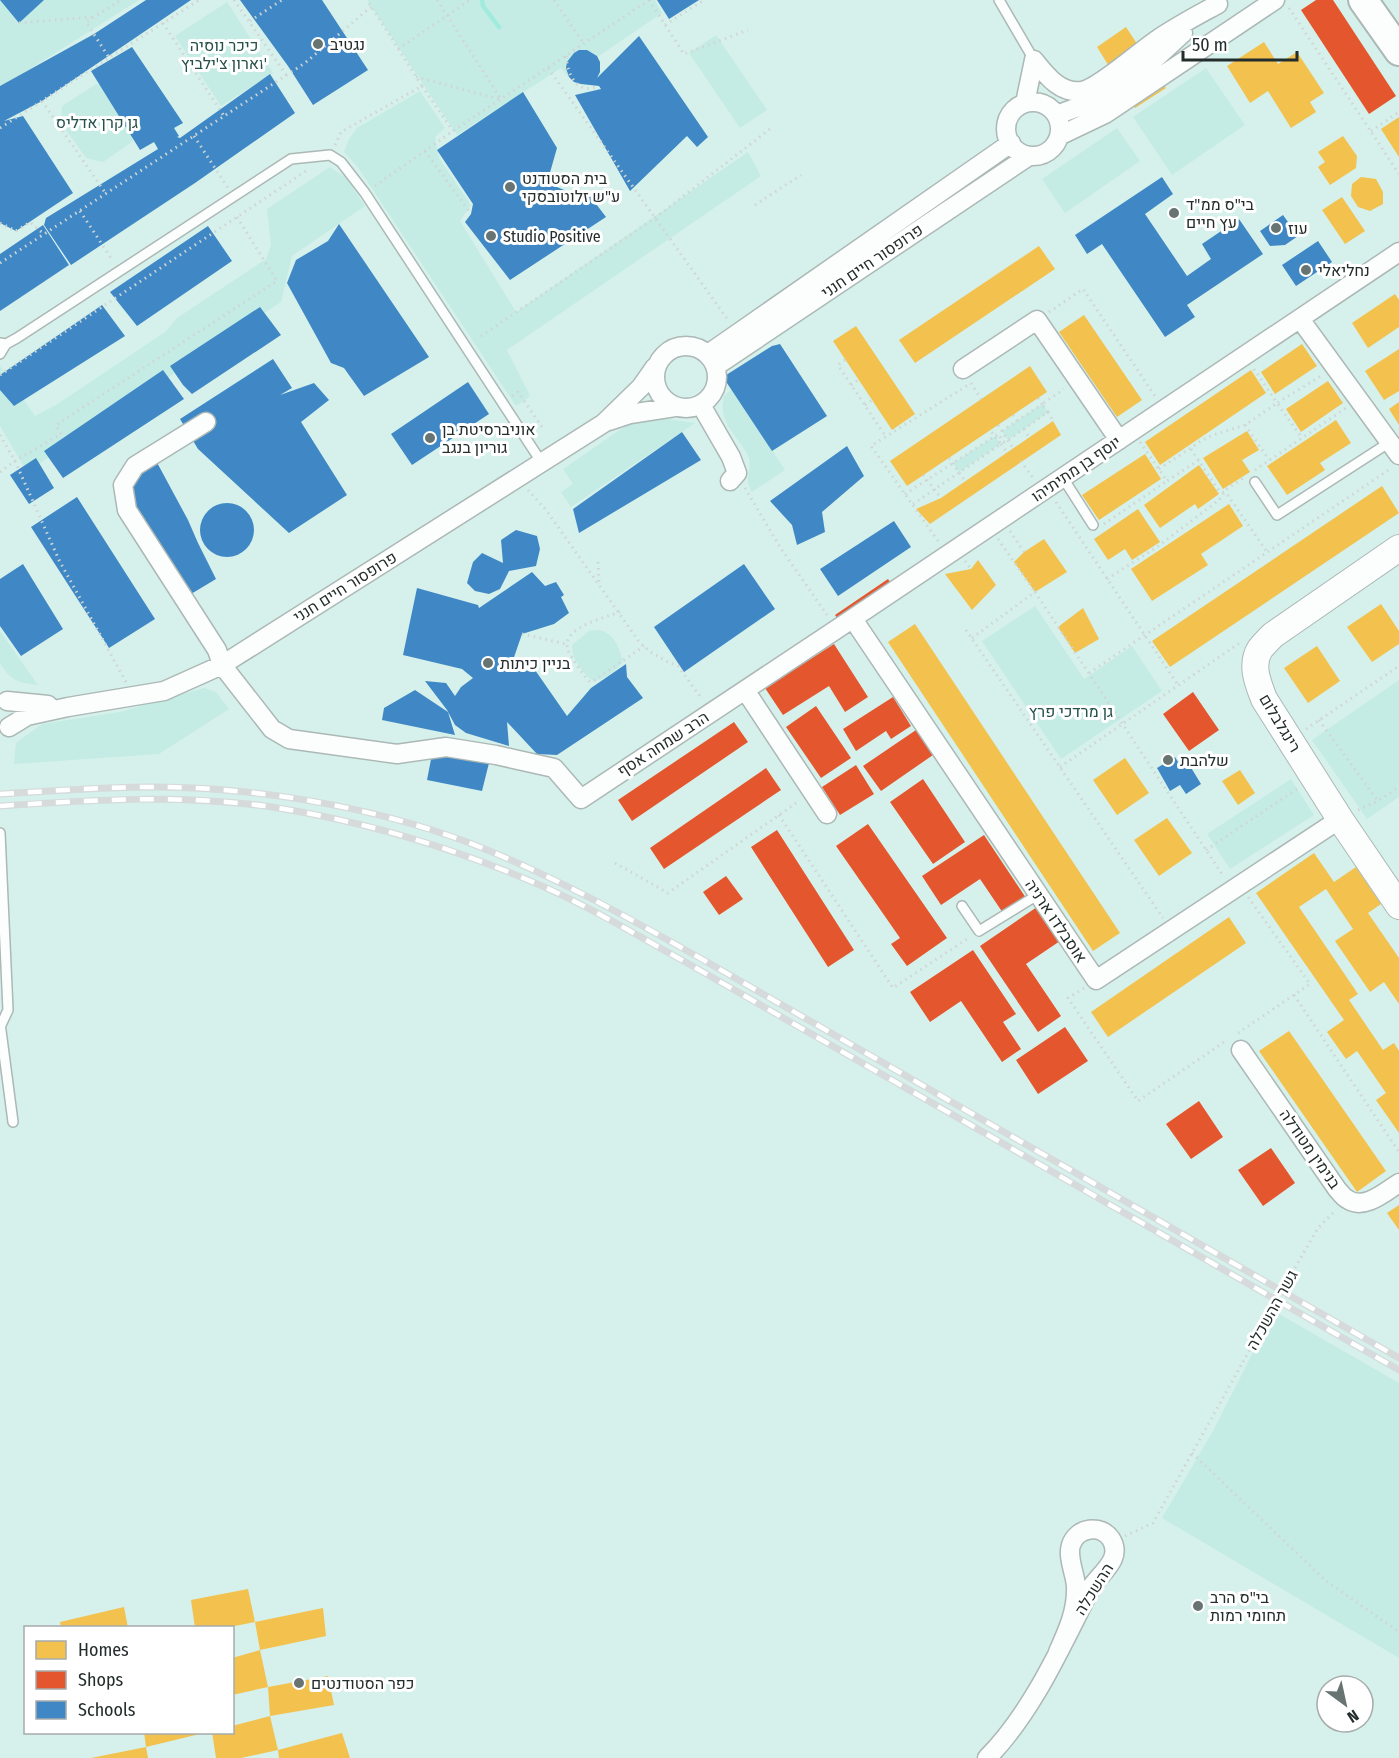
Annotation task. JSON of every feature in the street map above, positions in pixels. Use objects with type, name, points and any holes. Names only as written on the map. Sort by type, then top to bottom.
[{"type":"main road","points":[[1364,0],[1399,51]]},
{"type":"street","points":[[1059,136],[1105,114],[1275,0]]},
{"type":"street","points":[[1034,60],[1049,80],[1071,90],[1083,91],[1100,82],[1157,39],[1221,2]]},
{"type":"street","points":[[1057,115],[1114,91],[1135,76],[1221,2]]},
{"type":"street","points":[[1025,103],[1034,60]]},
{"type":"street","points":[[1033,101],[1051,108],[1057,115],[1060,126],[1059,136],[1056,143],[1044,153],[1029,156],[1021,153],[1011,144],[1006,131],[1007,122],[1017,107],[1033,101]]},
{"type":"street","name":"פרופסור חיים חנני","points":[[712,360],[738,333],[1011,144]]},
{"type":"street","name":"פרופסור חיים חנני","points":[[712,360],[1029,156]]},
{"type":"street","name":"יוסף בן מתיתיהו","points":[[853,619],[997,526],[1041,486],[1063,478],[1399,252]]},
{"type":"street","points":[[1300,319],[1359,400],[1393,455]]},
{"type":"street","points":[[967,376],[1037,320],[1126,436]]},
{"type":"street","points":[[688,345],[699,348],[712,360],[717,377],[715,388],[701,405],[686,408],[675,407],[658,393],[654,383],[655,367],[660,357],[669,350],[677,346],[688,345]]},
{"type":"street","name":"פרופסור חיים חנני","points":[[5,732],[27,716],[164,691],[222,665],[604,423],[641,387],[655,367]]},
{"type":"street","points":[[701,405],[731,457],[734,477]]},
{"type":"street","name":"פרופסור חיים חנני","points":[[604,423],[630,414],[675,407]]},
{"type":"street","points":[[206,422],[135,466],[123,485],[127,510],[217,650],[222,665]]},
{"type":"street","name":"רינגלבלום","points":[[1399,548],[1274,635],[1260,649],[1255,662],[1257,680],[1264,699],[1340,819],[1399,906]]},
{"type":"street","name":"הרב שמחה אסף","points":[[222,665],[272,729],[290,739],[397,754],[446,747],[496,755],[554,768],[581,799],[853,619]]},
{"type":"street","name":"אוסבלדו ארניה","points":[[853,619],[1096,980],[1340,819]]},
{"type":"street","points":[[745,690],[827,814]]},
{"type":"street","points":[[3,698],[12,714],[12,721],[5,732]]},
{"type":"street","name":"פרופסור חיים חנני","points":[[3,698],[68,707]]},
{"type":"street","name":"בנימין מטודלה","points":[[1241,1050],[1336,1189],[1348,1200],[1356,1203],[1366,1202],[1399,1183]]},
{"type":"street","name":"ההשכלה","points":[[987,1758],[1022,1716],[1058,1652],[1092,1586],[1111,1564],[1115,1550],[1113,1542],[1102,1531],[1087,1530],[1080,1533],[1071,1545],[1070,1552],[1076,1584],[1075,1605],[1069,1628],[1058,1652]]},
{"type":"lane","points":[[999,0],[1034,60]]},
{"type":"lane","points":[[0,354],[3,344],[120,271],[291,159],[330,155],[341,162],[365,193],[542,463]]},
{"type":"lane","points":[[1255,482],[1278,515],[1393,455]]},
{"type":"lane","points":[[1063,478],[1096,526]]},
{"type":"lane","points":[[0,833],[8,1010],[0,1024],[13,1122]]},
{"type":"lane","points":[[962,906],[979,931],[1038,894]]},
{"type":"path","points":[[108,56],[86,22],[121,0]]},
{"type":"path","points":[[0,128],[199,0]]},
{"type":"path","points":[[234,0],[287,76]]},
{"type":"path","points":[[250,21],[282,0]]},
{"type":"path","points":[[367,0],[453,131]]},
{"type":"path","points":[[437,0],[501,99]]},
{"type":"path","points":[[398,49],[470,0]]},
{"type":"path","points":[[554,0],[584,44]]},
{"type":"path","points":[[365,193],[453,131],[649,0],[684,54],[748,30]]},
{"type":"path","points":[[665,25],[704,0]]},
{"type":"path","points":[[1283,0],[1399,174]]},
{"type":"path","points":[[0,263],[287,76],[371,6]]},
{"type":"path","points":[[19,23],[94,17]]},
{"type":"path","points":[[163,23],[224,116]]},
{"type":"path","points":[[566,56],[567,69],[580,86],[589,89],[599,86]]},
{"type":"path","points":[[548,68],[738,333]]},
{"type":"path","points":[[416,77],[501,99]]},
{"type":"path","points":[[0,375],[330,155],[341,132],[422,86]]},
{"type":"path","points":[[42,101],[106,194]]},
{"type":"path","points":[[1371,131],[1399,112]]},
{"type":"path","points":[[481,336],[655,218],[770,129]]},
{"type":"path","points":[[194,136],[244,212]]},
{"type":"path","points":[[425,151],[471,214]]},
{"type":"path","points":[[755,206],[801,175]]},
{"type":"path","points":[[80,211],[132,287]]},
{"type":"path","points":[[0,472],[61,434],[56,425],[277,280],[237,217]]},
{"type":"path","points":[[0,223],[16,231],[30,222],[44,234]]},
{"type":"path","points":[[1037,320],[1083,289],[1164,410]]},
{"type":"path","points":[[1245,356],[1302,438]]},
{"type":"path","points":[[845,360],[838,365],[886,437]]},
{"type":"path","points":[[1159,469],[1213,435],[1245,425],[1335,367]]},
{"type":"path","points":[[940,544],[871,446],[967,376],[981,399]]},
{"type":"path","points":[[851,385],[858,380]]},
{"type":"path","points":[[1002,431],[1072,384]]},
{"type":"path","points":[[518,392],[542,427]]},
{"type":"path","points":[[1038,398],[1053,421]]},
{"type":"path","points":[[865,405],[872,400]]},
{"type":"path","points":[[1255,470],[1359,400]]},
{"type":"path","points":[[905,494],[994,436],[998,434],[1004,442],[1048,412]]},
{"type":"path","points":[[1013,415],[1017,421]]},
{"type":"path","points":[[998,425],[1013,448]]},
{"type":"path","points":[[1245,425],[1269,460]]},
{"type":"path","points":[[1024,429],[1029,437]]},
{"type":"path","points":[[990,430],[1007,452]]},
{"type":"path","points":[[0,435],[15,461],[58,560],[134,697]]},
{"type":"path","points":[[1126,436],[1159,469],[1167,481]]},
{"type":"path","points":[[912,504],[1001,444]]},
{"type":"path","points":[[1191,448],[1219,491],[1227,494],[1267,552]]},
{"type":"path","points":[[1089,673],[1267,552],[1393,455]]},
{"type":"path","points":[[949,458],[965,481]]},
{"type":"path","points":[[1096,526],[1199,460]]},
{"type":"path","points":[[1021,461],[1107,579],[1178,685]]},
{"type":"path","points":[[923,475],[940,498]]},
{"type":"path","points":[[1107,579],[1157,547],[1219,500],[1227,489],[1246,476]]},
{"type":"path","points":[[734,477],[827,615]]},
{"type":"path","points":[[516,479],[546,510],[644,646],[678,666],[711,713]]},
{"type":"path","points":[[997,526],[1024,552]]},
{"type":"path","points":[[997,526],[1035,592],[1206,850],[1310,984],[1138,1101],[1068,998],[1078,992]]},
{"type":"path","points":[[598,562],[599,584]]},
{"type":"path","points":[[972,638],[1035,592]]},
{"type":"path","points":[[620,612],[580,627],[568,638],[566,644],[584,676],[590,682],[595,680],[644,646]]},
{"type":"path","points":[[966,630],[1172,931]]},
{"type":"path","points":[[522,634],[566,644]]},
{"type":"path","points":[[1060,767],[1241,641]]},
{"type":"path","points":[[1289,740],[1399,666]]},
{"type":"path","points":[[1319,720],[1378,801]]},
{"type":"path","points":[[1206,850],[1314,778]]},
{"type":"path","points":[[1340,819],[1378,801],[1399,787]]},
{"type":"path","points":[[615,863],[668,893],[812,792]]},
{"type":"path","points":[[779,815],[893,988],[979,931]]},
{"type":"path","points":[[1294,995],[1399,1152]]},
{"type":"path","name":"גשר ההשכלה","points":[[1113,1542],[1153,1523],[1318,1227],[1330,1215]]},
{"type":"path","points":[[1192,1453],[1325,1580],[1399,1632]]},
{"type":"shaded area","points":[[0,0],[1399,0],[1399,1758],[0,1758]]},
{"type":"green space","points":[[0,0],[139,0],[0,88]]},
{"type":"green space","points":[[367,0],[655,0],[662,13],[568,77],[561,68],[457,135]]},
{"type":"green space","name":"כיכר נוסיה וארון צ'ילביץ'","points":[[227,2],[273,73],[221,106],[175,36]]},
{"type":"green space","points":[[716,35],[767,110],[740,128],[689,53]]},
{"type":"green space","points":[[1206,68],[1245,125],[1172,175],[1133,117]]},
{"type":"green space","name":"גן קרן אדליס","points":[[96,84],[108,87],[134,126],[132,142],[103,162],[86,158],[61,123],[62,106]]},
{"type":"green space","points":[[420,91],[445,128],[435,137],[439,158],[471,205],[460,221],[516,312],[748,152],[761,176],[507,350],[530,396],[516,406],[357,166],[344,152],[357,128]]},
{"type":"green space","points":[[1117,128],[1140,161],[1065,213],[1042,179]]},
{"type":"green space","points":[[330,167],[346,178],[365,206],[292,256],[281,302],[27,472],[0,426],[0,366],[35,416],[56,405],[165,332],[177,318],[266,259],[271,245],[267,209]]},
{"type":"green space","points":[[732,389],[785,470],[752,492],[748,481],[750,465],[748,456],[726,423],[724,416],[724,396]]},
{"type":"green space","points":[[1042,404],[1048,412],[1008,440],[1002,431]]},
{"type":"green space","points":[[655,417],[695,423],[571,507],[561,492],[573,484],[563,469],[634,420]]},
{"type":"green space","points":[[995,436],[1001,444],[959,472],[953,463]]},
{"type":"green space","name":"גן מרדכי פרץ","points":[[1035,606],[1084,679],[1132,646],[1162,691],[1061,759],[982,641]]},
{"type":"green space","points":[[599,630],[613,638],[623,662],[610,674],[593,681],[578,665],[572,645],[589,631]]},
{"type":"green space","points":[[0,631],[38,685],[16,680],[4,669],[0,663]]},
{"type":"green space","points":[[1399,680],[1399,797],[1367,819],[1312,740]]},
{"type":"green space","points":[[204,688],[216,692],[229,709],[159,754],[14,764],[16,743],[42,724],[120,712]]},
{"type":"green space","points":[[1291,779],[1314,815],[1230,869],[1207,834]]},
{"type":"green space","points":[[1274,1311],[1399,1383],[1399,1658],[1162,1518],[1213,1431]]},
{"type":"building: Homes","points":[[1126,27],[1166,88],[1135,108],[1097,47]]},
{"type":"building: Homes","points":[[1264,42],[1278,64],[1297,52],[1324,93],[1310,102],[1316,112],[1291,128],[1268,91],[1250,103],[1227,66]]},
{"type":"building: Homes","points":[[1399,117],[1399,157],[1381,129]]},
{"type":"building: Homes","points":[[1343,136],[1357,156],[1356,168],[1330,185],[1318,167],[1325,162],[1318,152]]},
{"type":"building: Homes","points":[[1361,177],[1376,179],[1383,192],[1383,204],[1370,211],[1358,207],[1351,196],[1352,184]]},
{"type":"building: Homes","points":[[1342,197],[1365,231],[1345,244],[1322,210]]},
{"type":"building: Homes","points":[[1039,246],[1055,269],[915,363],[899,340]]},
{"type":"building: Homes","points":[[1395,294],[1399,300],[1399,327],[1368,348],[1352,323]]},
{"type":"building: Homes","points":[[1084,315],[1142,400],[1117,417],[1059,332]]},
{"type":"building: Homes","points":[[856,326],[915,414],[892,430],[833,341]]},
{"type":"building: Homes","points":[[1302,344],[1317,366],[1275,394],[1261,372]]},
{"type":"building: Homes","points":[[1399,349],[1399,391],[1384,400],[1365,371]]},
{"type":"building: Homes","points":[[1030,366],[1047,392],[907,486],[890,461]]},
{"type":"building: Homes","points":[[1251,370],[1266,393],[1160,465],[1145,442]]},
{"type":"building: Homes","points":[[1328,381],[1343,403],[1301,432],[1286,409]]},
{"type":"building: Homes","points":[[1399,402],[1399,425],[1389,409]]},
{"type":"building: Homes","points":[[1336,420],[1351,443],[1320,463],[1325,470],[1287,495],[1267,466]]},
{"type":"building: Homes","points":[[1053,421],[1061,435],[930,524],[916,509],[941,498]]},
{"type":"building: Homes","points":[[1247,431],[1259,450],[1242,460],[1250,472],[1223,489],[1203,458]]},
{"type":"building: Homes","points":[[1145,454],[1161,479],[1099,520],[1082,495]]},
{"type":"building: Homes","points":[[1199,465],[1219,494],[1198,509],[1195,504],[1160,528],[1144,505]]},
{"type":"building: Homes","points":[[1382,486],[1399,513],[1170,667],[1152,641]]},
{"type":"building: Homes","points":[[1229,504],[1243,526],[1201,554],[1208,565],[1152,601],[1131,569]]},
{"type":"building: Homes","points":[[1138,509],[1160,542],[1132,560],[1125,549],[1108,560],[1094,539]]},
{"type":"building: Homes","points":[[1044,539],[1067,572],[1035,592],[1014,562],[1024,552]]},
{"type":"building: Homes","points":[[978,560],[996,585],[972,610],[945,574],[971,569]]},
{"type":"building: Homes","points":[[1381,604],[1399,631],[1399,644],[1372,662],[1347,627]]},
{"type":"building: Homes","points":[[1083,608],[1099,639],[1075,653],[1058,627]]},
{"type":"building: Homes","points":[[915,624],[1120,933],[1093,951],[888,642]]},
{"type":"building: Homes","points":[[1317,646],[1340,681],[1308,703],[1284,668]]},
{"type":"building: Homes","points":[[1125,758],[1149,793],[1117,815],[1093,780]]},
{"type":"building: Homes","points":[[1240,770],[1255,793],[1238,805],[1222,781]]},
{"type":"building: Homes","points":[[1167,818],[1192,853],[1159,876],[1134,840]]},
{"type":"building: Homes","points":[[1314,853],[1334,882],[1356,867],[1381,904],[1368,913],[1399,958],[1399,1004],[1384,982],[1370,992],[1335,941],[1353,929],[1326,889],[1299,907],[1358,994],[1349,1000],[1383,1050],[1394,1043],[1399,1051],[1399,1133],[1376,1100],[1386,1093],[1357,1051],[1346,1059],[1327,1032],[1344,1020],[1256,893]]},
{"type":"building: Homes","points":[[1229,917],[1246,943],[1108,1037],[1091,1012]]},
{"type":"building: Homes","points":[[1289,1031],[1386,1171],[1357,1192],[1259,1051]]},
{"type":"building: Homes","points":[[1399,1205],[1399,1230],[1387,1213]]},
{"type":"building: Homes","points":[[248,1589],[255,1622],[234,1626],[195,1626],[191,1600]]},
{"type":"building: Homes","points":[[124,1607],[128,1626],[61,1626],[60,1622]]},
{"type":"building: Homes","points":[[323,1608],[326,1636],[260,1650],[255,1622]]},
{"type":"building: Homes","points":[[260,1650],[268,1687],[234,1695],[234,1657]]},
{"type":"building: Homes","points":[[328,1676],[334,1705],[270,1716],[268,1687]]},
{"type":"building: Homes","points":[[270,1716],[278,1750],[241,1758],[216,1758],[212,1734],[234,1734],[234,1725]]},
{"type":"building: Homes","points":[[342,1733],[350,1758],[279,1758],[278,1750]]},
{"type":"building: Homes","points":[[144,1734],[200,1734],[146,1747]]},
{"type":"building: Homes","points":[[146,1747],[148,1758],[91,1758]]},
{"type":"building: Shops","points":[[1316,0],[1333,0],[1396,96],[1369,114],[1301,10]]},
{"type":"building: Shops","points":[[888,579],[893,586],[839,621],[835,615]]},
{"type":"building: Shops","points":[[834,644],[868,697],[845,712],[829,686],[783,715],[765,688]]},
{"type":"building: Shops","points":[[1193,692],[1219,730],[1189,751],[1163,714]]},
{"type":"building: Shops","points":[[893,697],[911,726],[891,739],[886,731],[856,751],[843,729]]},
{"type":"building: Shops","points":[[816,706],[851,758],[821,778],[786,727]]},
{"type":"building: Shops","points":[[734,722],[748,742],[632,821],[618,800]]},
{"type":"building: Shops","points":[[916,730],[933,755],[881,791],[863,766]]},
{"type":"building: Shops","points":[[856,765],[874,794],[840,815],[822,787]]},
{"type":"building: Shops","points":[[766,768],[781,790],[664,869],[650,848]]},
{"type":"building: Shops","points":[[923,779],[965,842],[933,864],[890,802]]},
{"type":"building: Shops","points":[[868,824],[947,938],[907,966],[891,944],[900,938],[836,846]]},
{"type":"building: Shops","points":[[777,830],[854,950],[828,967],[751,847]]},
{"type":"building: Shops","points":[[984,835],[1026,898],[1003,913],[980,879],[941,905],[922,876]]},
{"type":"building: Shops","points":[[726,876],[743,899],[719,915],[703,892]]},
{"type":"building: Shops","points":[[1037,907],[1060,941],[1026,964],[1061,1016],[1038,1032],[980,946]]},
{"type":"building: Shops","points":[[973,950],[1016,1014],[1003,1022],[1021,1049],[1002,1062],[961,1001],[930,1022],[910,992]]},
{"type":"building: Shops","points":[[1065,1027],[1088,1061],[1038,1094],[1016,1060]]},
{"type":"building: Shops","points":[[1199,1101],[1223,1137],[1191,1159],[1166,1124]]},
{"type":"building: Shops","points":[[1271,1148],[1295,1183],[1263,1206],[1238,1170]]},
{"type":"building: Schools","points":[[0,0],[44,0],[19,23]]},
{"type":"building: Schools","points":[[146,0],[191,0],[42,101],[4,121],[23,116],[73,193],[16,231],[0,223],[0,86],[94,34]]},
{"type":"building: Schools","points":[[240,0],[322,0],[368,70],[313,105]]},
{"type":"building: Schools","points":[[657,0],[699,0],[669,19]]},
{"type":"building: Schools","points":[[639,36],[708,137],[697,147],[687,136],[630,191],[575,95],[601,89],[599,86],[574,82],[569,77],[566,68],[567,62],[574,53],[587,50],[597,56],[600,62],[600,72],[597,78]]},
{"type":"building: Schools","points":[[132,47],[183,123],[174,128],[179,136],[177,137],[180,138],[270,74],[295,113],[71,265],[44,225],[46,218],[158,149],[154,142],[140,150],[91,71]]},
{"type":"building: Schools","name":"בית הסטודנט ע\"ש זלוטובסקי","points":[[523,92],[557,148],[547,183],[579,196],[587,192],[606,217],[510,280],[465,222],[471,214],[473,204],[437,150]]},
{"type":"building: Schools","points":[[1162,177],[1173,194],[1145,214],[1187,276],[1211,259],[1202,244],[1239,219],[1263,254],[1187,305],[1195,317],[1165,337],[1102,244],[1087,254],[1075,235]]},
{"type":"building: Schools","points":[[1283,215],[1298,236],[1285,245],[1270,246],[1260,231]]},
{"type":"building: Schools","points":[[339,224],[429,357],[364,396],[344,368],[331,363],[287,283],[296,260],[328,241]]},
{"type":"building: Schools","points":[[43,225],[69,265],[0,311],[0,254]]},
{"type":"building: Schools","points":[[208,226],[232,261],[137,326],[110,292]]},
{"type":"building: Schools","points":[[1318,241],[1332,262],[1296,286],[1282,265]]},
{"type":"building: Schools","points":[[102,305],[125,336],[14,406],[0,390],[0,375]]},
{"type":"building: Schools","points":[[260,307],[281,335],[192,394],[170,366]]},
{"type":"building: Schools","points":[[780,344],[827,416],[772,451],[723,377],[772,346]]},
{"type":"building: Schools","points":[[273,359],[292,388],[280,395],[314,383],[329,400],[301,422],[347,495],[289,533],[198,449],[180,419]]},
{"type":"building: Schools","points":[[163,370],[184,399],[63,478],[44,451]]},
{"type":"building: Schools","points":[[468,382],[489,414],[412,465],[391,434]]},
{"type":"building: Schools","points":[[682,432],[701,460],[579,533],[573,509]]},
{"type":"building: Schools","points":[[847,446],[864,476],[822,512],[825,532],[797,545],[792,525],[770,501]]},
{"type":"building: Schools","points":[[154,457],[216,579],[186,597],[128,493]]},
{"type":"building: Schools","points":[[36,458],[54,488],[29,504],[10,475]]},
{"type":"building: Schools","points":[[77,497],[155,619],[109,648],[31,527]]},
{"type":"building: Schools","points":[[222,503],[232,503],[242,507],[250,515],[254,530],[250,545],[242,553],[232,557],[222,557],[212,553],[204,545],[200,535],[200,525],[204,515],[212,507]]},
{"type":"building: Schools","points":[[894,521],[911,547],[838,596],[820,569]]},
{"type":"building: Schools","points":[[516,530],[537,536],[540,549],[536,566],[509,571],[500,589],[489,594],[475,591],[467,583],[473,562],[482,553],[503,563],[501,540]]},
{"type":"building: Schools","points":[[23,564],[63,629],[21,656],[0,626],[0,579]]},
{"type":"building: Schools","points":[[744,564],[775,609],[684,672],[654,627]]},
{"type":"building: Schools","name":"בניין כיתות","points":[[532,572],[545,586],[556,582],[564,595],[561,597],[569,613],[554,624],[522,634],[512,663],[518,671],[535,670],[567,716],[591,688],[626,664],[627,677],[643,698],[557,755],[537,754],[507,722],[509,746],[466,733],[455,725],[447,710],[425,681],[446,683],[455,696],[461,687],[473,678],[462,669],[403,655],[417,588],[478,605],[479,608]]},
{"type":"building: Schools","points":[[415,690],[448,712],[455,735],[382,720],[384,708]]},
{"type":"building: Schools","points":[[433,749],[490,759],[482,791],[427,780]]},
{"type":"building: Schools","points":[[1175,757],[1180,765],[1187,761],[1201,784],[1186,794],[1180,785],[1170,791],[1157,768]]},
{"type":"waterway","points":[[482,0],[483,6],[499,27]]},
{"type":"railway","points":[[0,794],[155,787],[273,795],[353,809],[467,842],[529,868],[678,946],[1399,1358]]},
{"type":"railway","points":[[0,806],[170,799],[272,807],[370,827],[434,845],[497,867],[569,899],[630,931],[1399,1370]]},
{"type":"place","name":"נגטיב","points":[[318,44]]},
{"type":"place","name":"בית הסטודנט ע\"ש זלוטובסקי","points":[[510,187]]},
{"type":"place","name":"בי\"ס ממ\"ד עץ חיים","points":[[1174,213]]},
{"type":"place","name":"עוז","points":[[1276,228]]},
{"type":"place","name":"Studio Positive","points":[[491,236]]},
{"type":"place","name":"נחליאלי","points":[[1306,270]]},
{"type":"place","name":"אוניברסיטת בן גוריון בנגב","points":[[430,438]]},
{"type":"place","name":"בניין כיתות","points":[[488,663]]},
{"type":"place","name":"שלהבת","points":[[1168,760]]},
{"type":"place","name":"בי\"ס הרב תחומי רמות","points":[[1198,1606]]},
{"type":"place","name":"כפר הסטודנטים","points":[[299,1683]]}]
